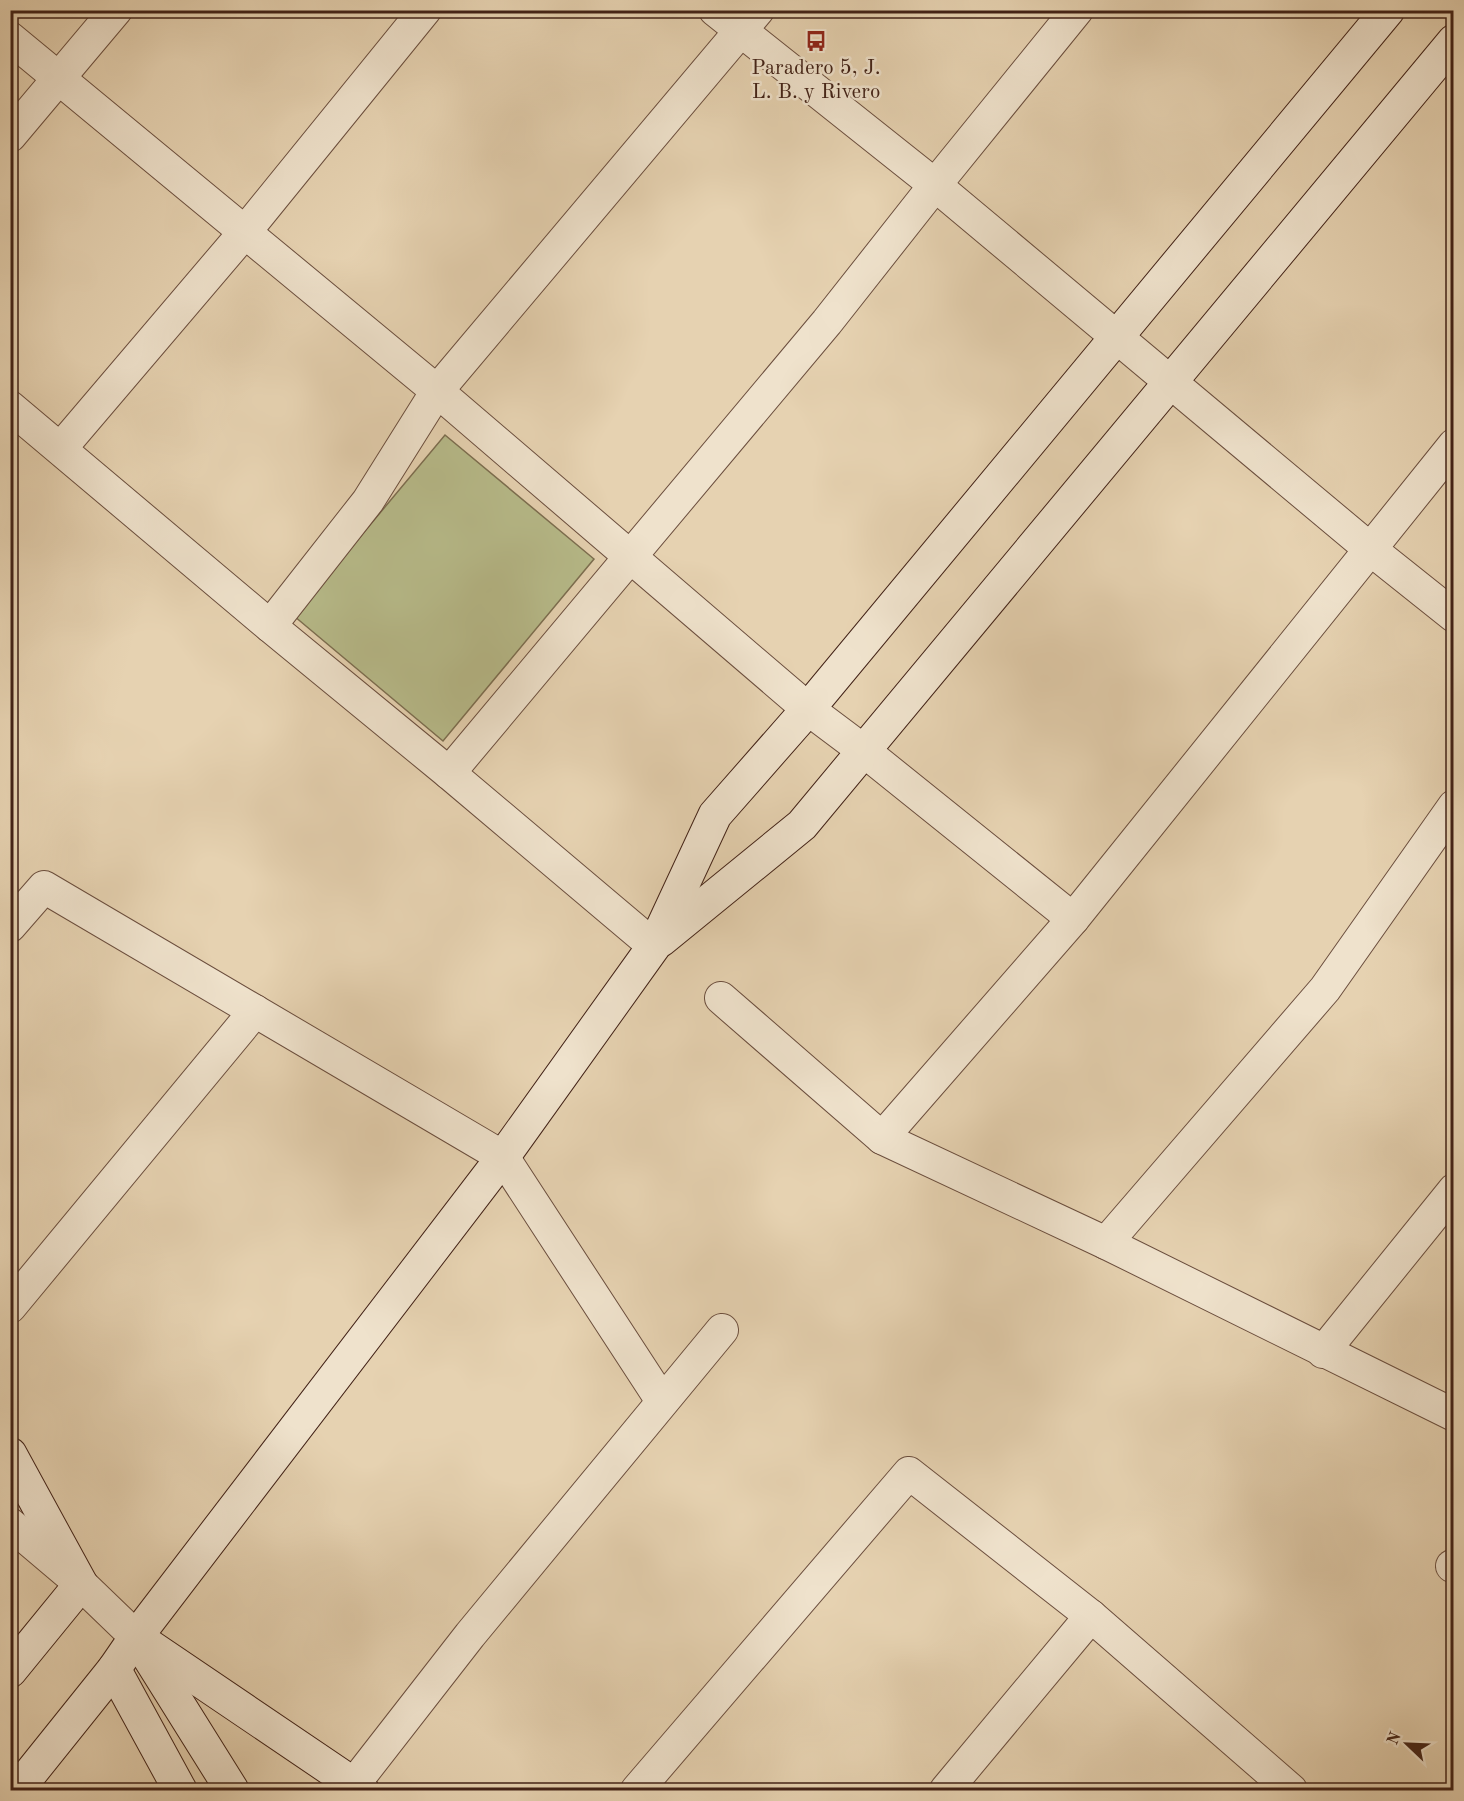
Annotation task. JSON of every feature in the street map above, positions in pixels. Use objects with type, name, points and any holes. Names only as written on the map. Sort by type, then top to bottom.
[{"type":"street","points":[[10,136],[116,10]]},
{"type":"street","points":[[61,448],[244,233],[425,10]]},
{"type":"street","points":[[715,10],[749,21],[935,185],[1170,383],[1454,616]]},
{"type":"street","points":[[449,773],[826,322],[1077,10]]},
{"type":"street","points":[[17,1791],[114,1669],[136,1637],[503,1157],[654,946],[715,815],[808,709],[1388,10]]},
{"type":"street","points":[[270,626],[368,501],[437,392],[749,21]]},
{"type":"street","points":[[10,38],[437,392],[808,709],[864,751],[1073,919]]},
{"type":"street","points":[[654,946],[802,825],[1454,41]]},
{"type":"street","points":[[10,407],[654,946]]},
{"type":"street","points":[[882,1138],[1073,919],[1454,445]]},
{"type":"street","points":[[1106,1243],[1325,989],[1454,806]]},
{"type":"street","points":[[10,926],[44,887],[503,1157],[662,1401]]},
{"type":"street","points":[[721,998],[882,1138],[1106,1243],[1454,1415]]},
{"type":"street","points":[[10,1307],[255,1011]]},
{"type":"street","points":[[1323,1352],[1454,1190]]},
{"type":"street","points":[[10,1524],[81,1584],[136,1637],[358,1787],[470,1635],[722,1330]]},
{"type":"street","points":[[10,1454],[81,1584]]},
{"type":"street","points":[[637,1791],[644,1780],[744,1667],[909,1473],[1091,1616],[1275,1786]]},
{"type":"street","points":[[10,1671],[81,1584]]},
{"type":"street","points":[[946,1791],[1091,1616]]},
{"type":"street","points":[[136,1637],[232,1791]]},
{"type":"street","points":[[114,1669],[180,1791]]},
{"type":"green space","points":[[445,435],[594,559],[443,741],[294,616]]},
{"type":"place","name":"Paradero 5, J. L. B. y Rivero","points":[[816,41]]}]
